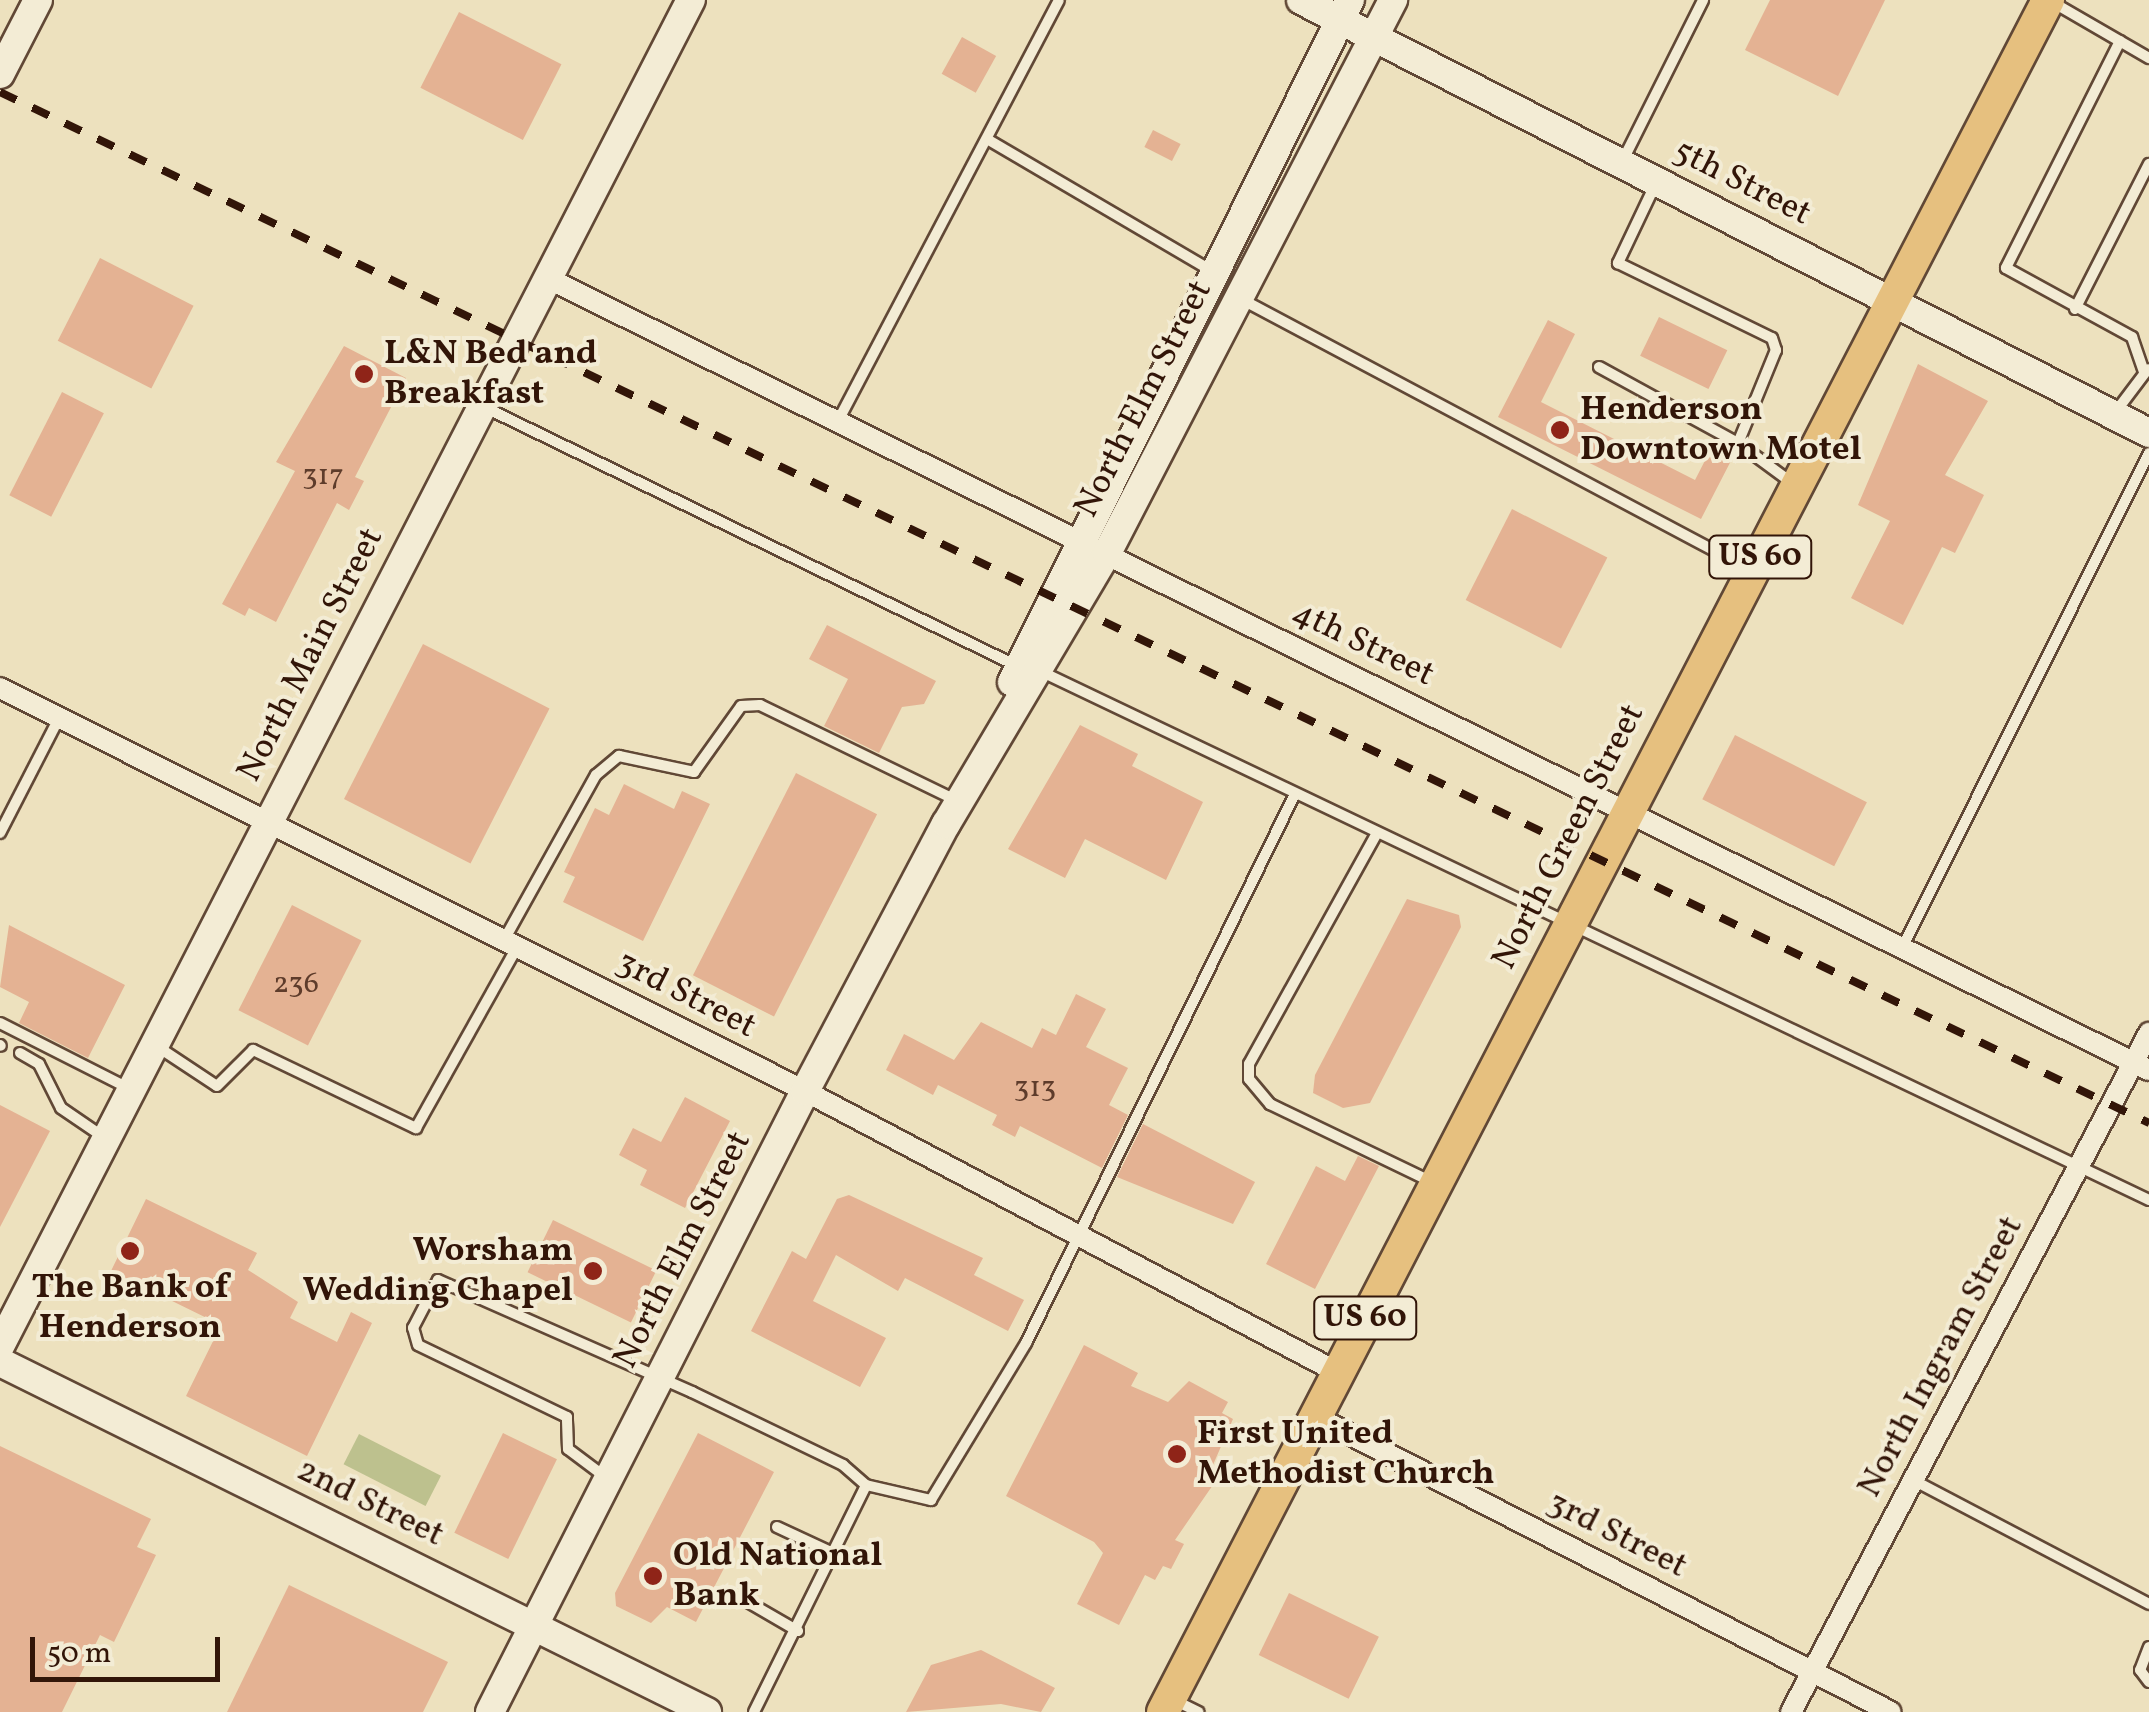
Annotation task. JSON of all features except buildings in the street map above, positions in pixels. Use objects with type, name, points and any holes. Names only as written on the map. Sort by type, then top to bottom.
[{"type":"main road","name":"North Green Street","points":[[1178,1708],[1336,1372],[2048,0]]},
{"type":"street","points":[[0,74],[38,0]]},
{"type":"street","name":"North Main Street","points":[[0,1346],[691,0]]},
{"type":"street","name":"5th Street","points":[[1301,0],[1344,10],[1374,38],[2149,433]]},
{"type":"street","name":"North Elm Street","points":[[490,1712],[952,812],[1028,668],[1107,553],[1393,0]]},
{"type":"street","name":"North Elm Street","points":[[1028,668],[1078,538],[1344,10]]},
{"type":"street","name":"4th Street","points":[[548,278],[2141,1066]]},
{"type":"street","name":"3rd Street","points":[[0,688],[805,1092],[1336,1372]]},
{"type":"street","name":"North Ingram Street","points":[[1791,1712],[2078,1166],[2141,1066],[2149,1033]]},
{"type":"street","name":"2nd Street","points":[[0,1362],[707,1712]]},
{"type":"street","name":"3rd Street","points":[[1314,1416],[1892,1712]]},
{"type":"lane","points":[[838,421],[1059,0]]},
{"type":"lane","points":[[1622,164],[1703,0]]},
{"type":"lane","points":[[2048,0],[2149,58]]},
{"type":"lane","points":[[2114,414],[2147,369],[2132,337],[2075,310],[2006,268],[2120,41]]},
{"type":"lane","points":[[987,140],[1212,272]]},
{"type":"lane","points":[[2075,310],[2149,164]]},
{"type":"lane","points":[[1657,182],[1618,263],[1772,338],[1776,350],[1738,443]]},
{"type":"lane","points":[[1238,297],[1752,570]]},
{"type":"lane","points":[[1599,367],[1738,443],[1797,486]]},
{"type":"lane","points":[[482,406],[2149,1200]]},
{"type":"lane","points":[[1902,948],[2149,453]]},
{"type":"lane","points":[[154,1045],[217,1086],[253,1050],[416,1128],[596,775],[619,756],[694,772],[741,706],[760,705],[952,812]]},
{"type":"lane","points":[[0,833],[59,717]]},
{"type":"lane","points":[[608,1480],[568,1449],[567,1417],[418,1344],[413,1328],[438,1280],[458,1283],[658,1384],[826,1457],[866,1486],[931,1500],[950,1479],[1078,1235],[1295,794]]},
{"type":"lane","points":[[1377,833],[1248,1064],[1249,1079],[1270,1104],[1435,1183]]},
{"type":"lane","points":[[0,1023],[130,1090]]},
{"type":"lane","points":[[20,1053],[39,1064],[61,1108],[106,1138]]},
{"type":"lane","points":[[1912,1480],[2149,1604]]},
{"type":"lane","points":[[754,1712],[838,1555],[866,1486]]},
{"type":"lane","points":[[777,1527],[838,1555]]},
{"type":"lane","points":[[741,1598],[798,1632]]},
{"type":"lane","points":[[2149,1648],[2140,1670],[2149,1682]]},
{"type":"green space","points":[[359,1434],[441,1476],[426,1506],[344,1464]]},
{"type":"railway","points":[[0,92],[2149,1123]]},
{"type":"place","name":"L&N Bed and Breakfast","points":[[364,374]]},
{"type":"place","name":"Henderson Downtown Motel","points":[[1560,430]]},
{"type":"place","name":"The Bank of Henderson","points":[[130,1251]]},
{"type":"place","name":"Worsham Wedding Chapel","points":[[593,1271]]},
{"type":"place","name":"First United Methodist Church","points":[[1177,1454]]},
{"type":"place","name":"Old National Bank","points":[[653,1576]]}]
